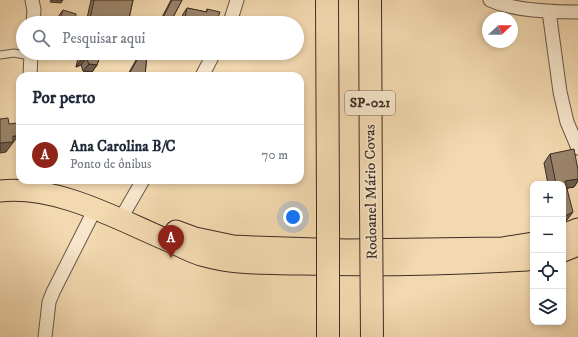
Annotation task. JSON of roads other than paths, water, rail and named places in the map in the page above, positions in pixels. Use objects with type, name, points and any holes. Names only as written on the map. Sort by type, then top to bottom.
[{"type":"highway","name":"SP-021","points":[[327,0],[328,337]]},
{"type":"highway","name":"Rodoanel Mário Covas","points":[[370,0],[372,337]]},
{"type":"main road","points":[[0,178],[16,176]]},
{"type":"main road","points":[[62,184],[74,188],[122,215],[204,256],[233,262],[351,265],[436,265],[530,260]]},
{"type":"main road","points":[[0,191],[28,190],[47,193],[95,209],[122,215],[195,238],[233,246],[347,250],[502,248],[530,244]]},
{"type":"main road","points":[[566,234],[578,229]]},
{"type":"main road","points":[[566,250],[578,245]]},
{"type":"street","points":[[32,0],[34,16]]},
{"type":"street","points":[[232,16],[237,0]]},
{"type":"street","points":[[490,0],[511,6],[549,11],[578,12]]},
{"type":"street","points":[[549,11],[560,92],[567,122],[578,148]]},
{"type":"street","points":[[30,60],[30,72]]},
{"type":"street","points":[[204,72],[210,60]]},
{"type":"street","points":[[122,215],[141,184]]},
{"type":"street","points":[[45,337],[49,302],[95,209]]},
{"type":"lane","points":[[0,55],[16,53]]},
{"type":"place","name":"Ana Carolina B/C","points":[[171,258]]}]
